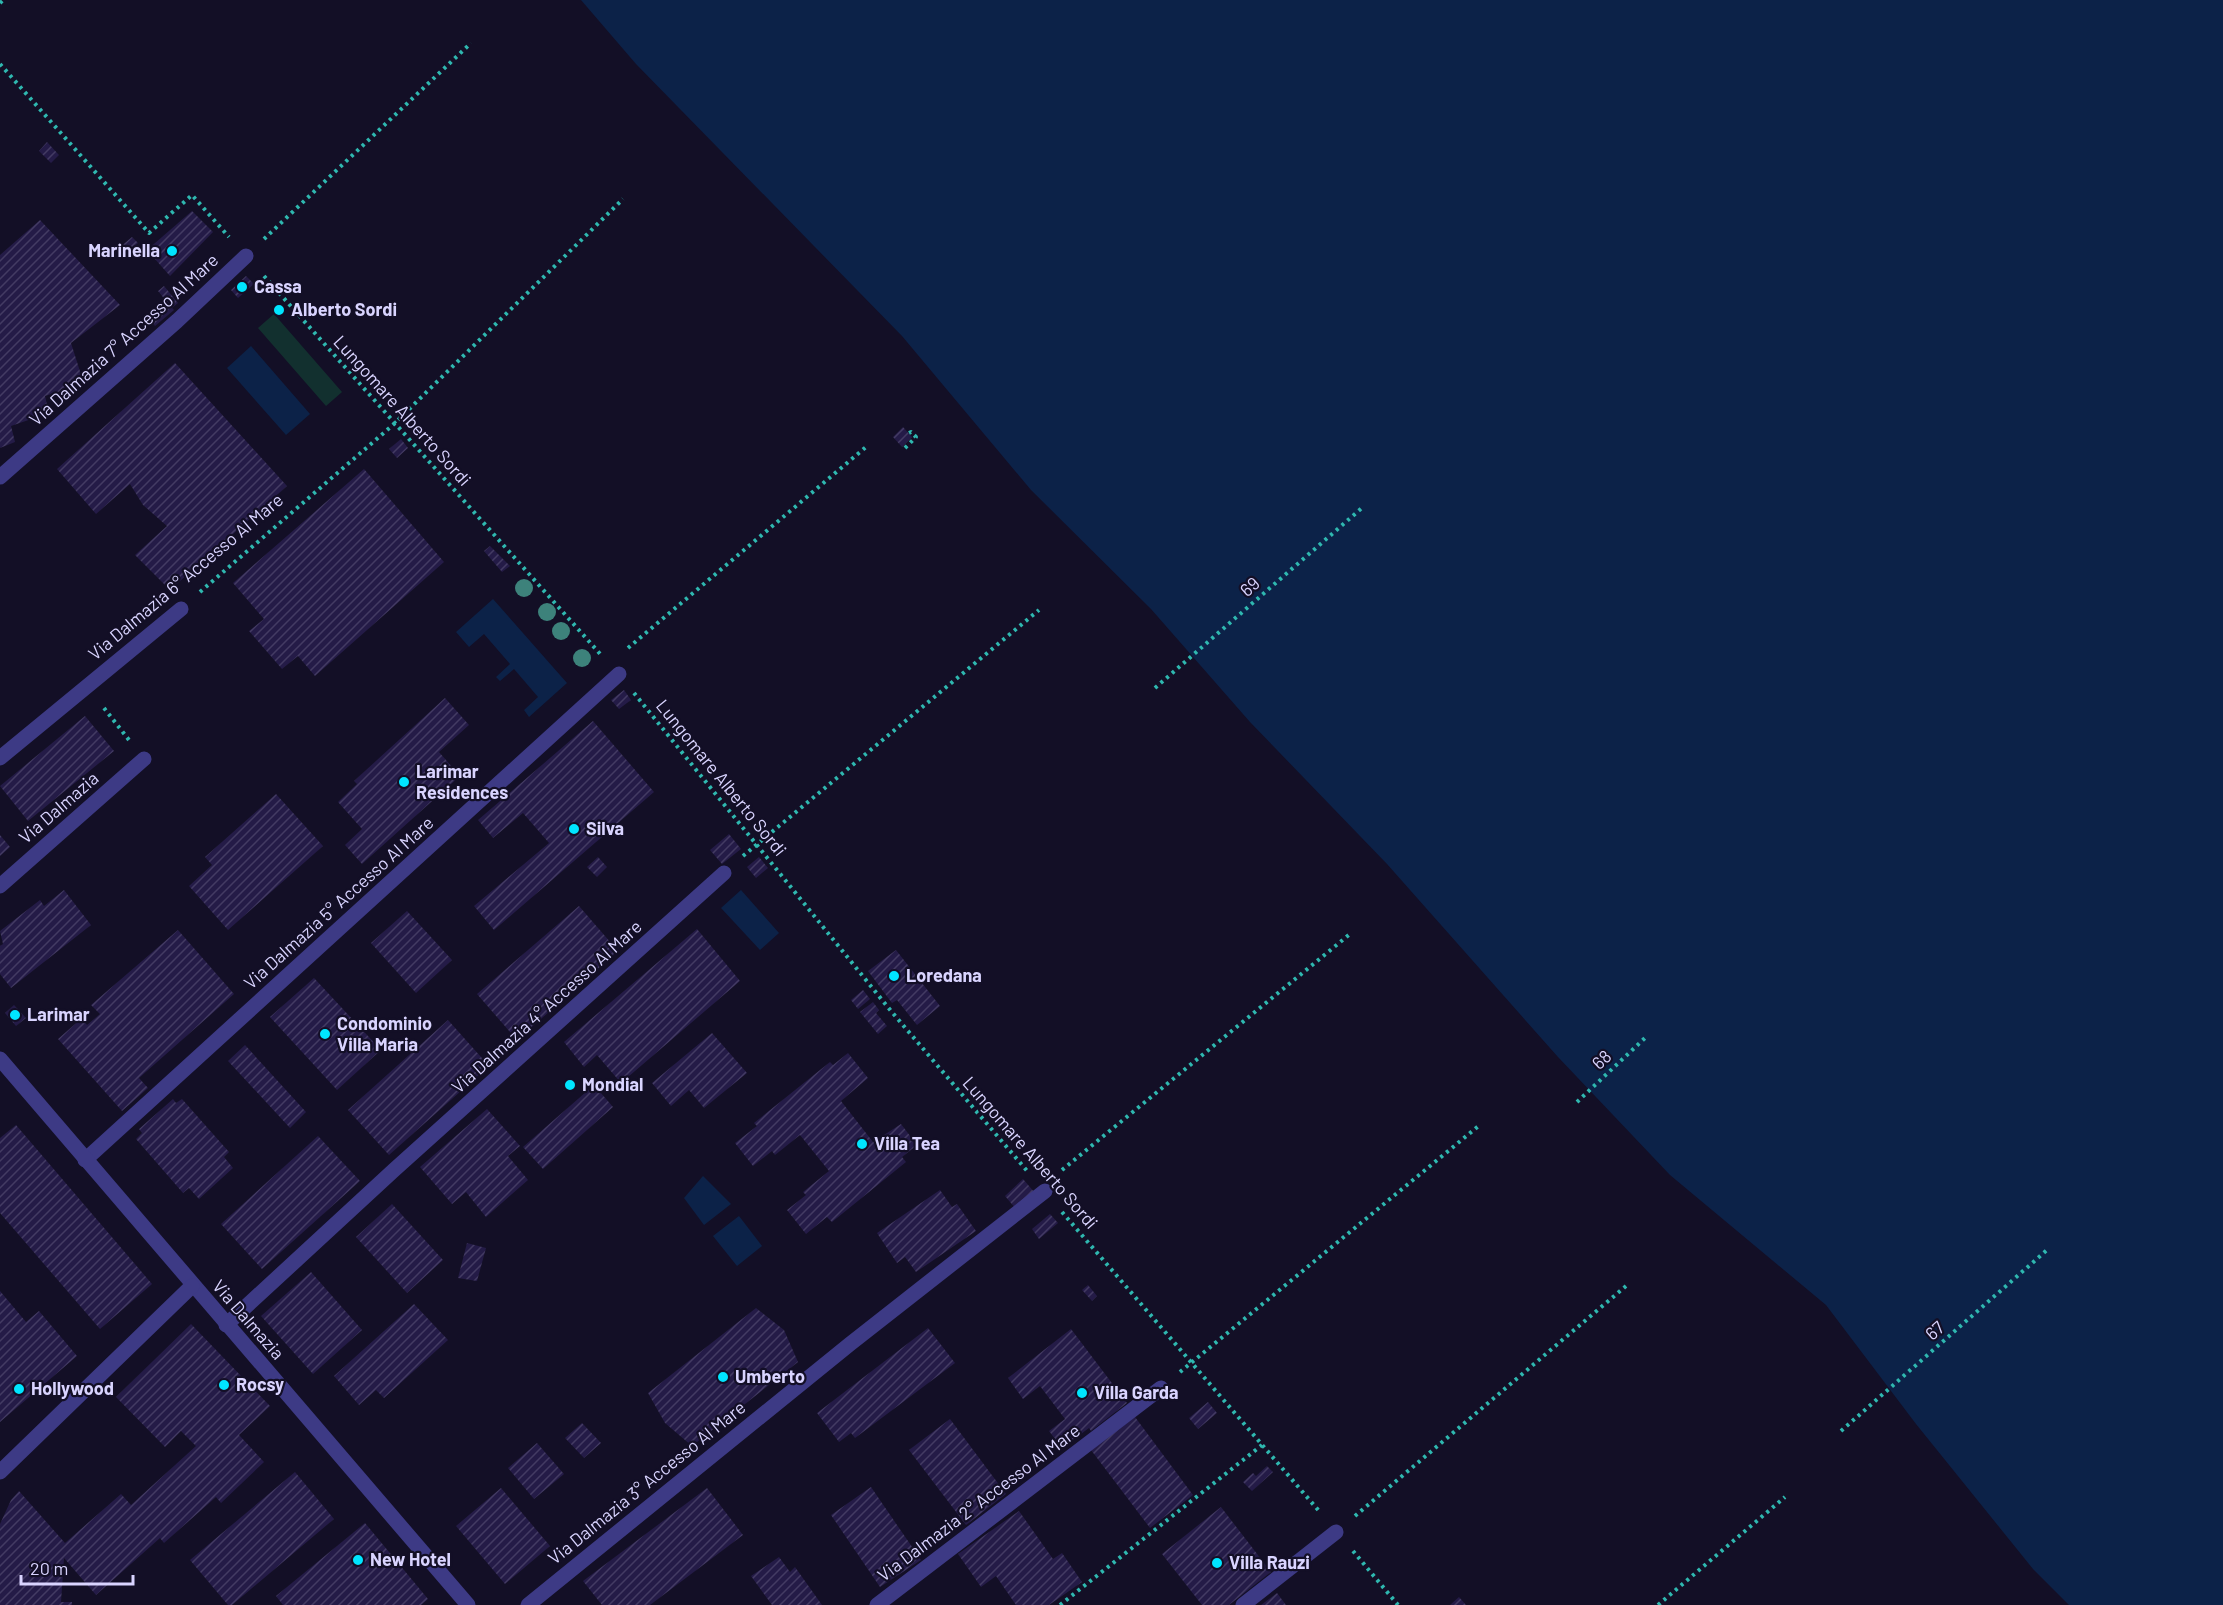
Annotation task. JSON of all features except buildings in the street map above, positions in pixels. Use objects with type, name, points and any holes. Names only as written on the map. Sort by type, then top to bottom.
[{"type":"street","name":"Via Dalmazia 7° Accesso Al Mare","points":[[0,477],[177,321],[246,256]]},
{"type":"street","name":"Via Dalmazia 6° Accesso Al Mare","points":[[0,758],[181,609]]},
{"type":"street","name":"Via Dalmazia 5° Accesso Al Mare","points":[[85,1160],[614,669]]},
{"type":"street","name":"Via Dalmazia","points":[[0,886],[144,759]]},
{"type":"street","name":"Via Dalmazia 4° Accesso Al Mare","points":[[226,1325],[394,1170],[724,873]]},
{"type":"street","name":"Via Dalmazia","points":[[0,1059],[192,1286],[468,1605]]},
{"type":"street","name":"Via Dalmazia 3° Accesso Al Mare","points":[[528,1605],[1043,1189]]},
{"type":"street","points":[[0,1472],[192,1286]]},
{"type":"street","name":"Via Dalmazia 2° Accesso Al Mare","points":[[877,1605],[1161,1388]]},
{"type":"street","points":[[1243,1605],[1336,1532]]},
{"type":"path","points":[[246,256],[471,43]]},
{"type":"path","name":"Lungomare Alberto Sordi","points":[[0,64],[149,232],[192,195],[614,669],[891,1011],[1398,1605]]},
{"type":"path","name":"Via Dalmazia 6° Accesso Al Mare","points":[[181,609],[394,424],[623,199]]},
{"type":"path","points":[[905,448],[916,437],[910,432]]},
{"type":"path","points":[[614,669],[866,447]]},
{"type":"path","name":"69","points":[[1155,688],[1363,507]]},
{"type":"path","points":[[756,844],[1039,610]]},
{"type":"path","points":[[87,686],[144,759]]},
{"type":"path","points":[[1043,1189],[1350,933]]},
{"type":"path","name":"68","points":[[1577,1102],[1645,1038]]},
{"type":"path","points":[[1192,1362],[1481,1124]]},
{"type":"path","name":"67","points":[[1841,1431],[2047,1250]]},
{"type":"path","points":[[1336,1532],[1626,1286]]},
{"type":"path","points":[[1060,1605],[1262,1445]]},
{"type":"path","points":[[1658,1605],[1785,1497]]},
{"type":"green space","points":[[274,314],[342,392],[326,406],[258,328]]},
{"type":"water","points":[[581,0],[2223,0],[2223,1605],[2069,1605],[2033,1569],[1916,1424],[1826,1305],[1670,1175],[1558,1057],[1387,864],[1250,722],[1151,609],[1031,490],[902,336],[636,64]]},
{"type":"water","points":[[251,346],[310,414],[286,435],[227,368]]},
{"type":"water","points":[[493,599],[567,683],[529,717],[524,710],[538,697],[514,669],[500,681],[496,677],[510,664],[484,634],[469,647],[456,632]]},
{"type":"water","points":[[741,890],[779,933],[760,950],[721,908]]},
{"type":"water","points":[[703,1176],[731,1204],[704,1225],[684,1198]]},
{"type":"water","points":[[739,1216],[762,1246],[737,1266],[713,1236]]},
{"type":"place","name":"Marinella","points":[[172,251]]},
{"type":"place","name":"Cassa","points":[[242,287]]},
{"type":"place","name":"Alberto Sordi","points":[[279,310]]},
{"type":"place","name":"Larimar Residences","points":[[404,782]]},
{"type":"place","name":"Silva","points":[[574,829]]},
{"type":"place","name":"Loredana","points":[[894,976]]},
{"type":"place","name":"Larimar","points":[[15,1015]]},
{"type":"place","name":"Condominio Villa Maria","points":[[325,1034]]},
{"type":"place","name":"Mondial","points":[[570,1085]]},
{"type":"place","name":"Villa Tea","points":[[862,1144]]},
{"type":"place","name":"Umberto","points":[[723,1377]]},
{"type":"place","name":"Rocsy","points":[[224,1385]]},
{"type":"place","name":"Hollywood","points":[[19,1389]]},
{"type":"place","name":"Villa Garda","points":[[1082,1393]]},
{"type":"place","name":"New Hotel","points":[[358,1560]]},
{"type":"place","name":"Villa Rauzi","points":[[1217,1563]]}]
